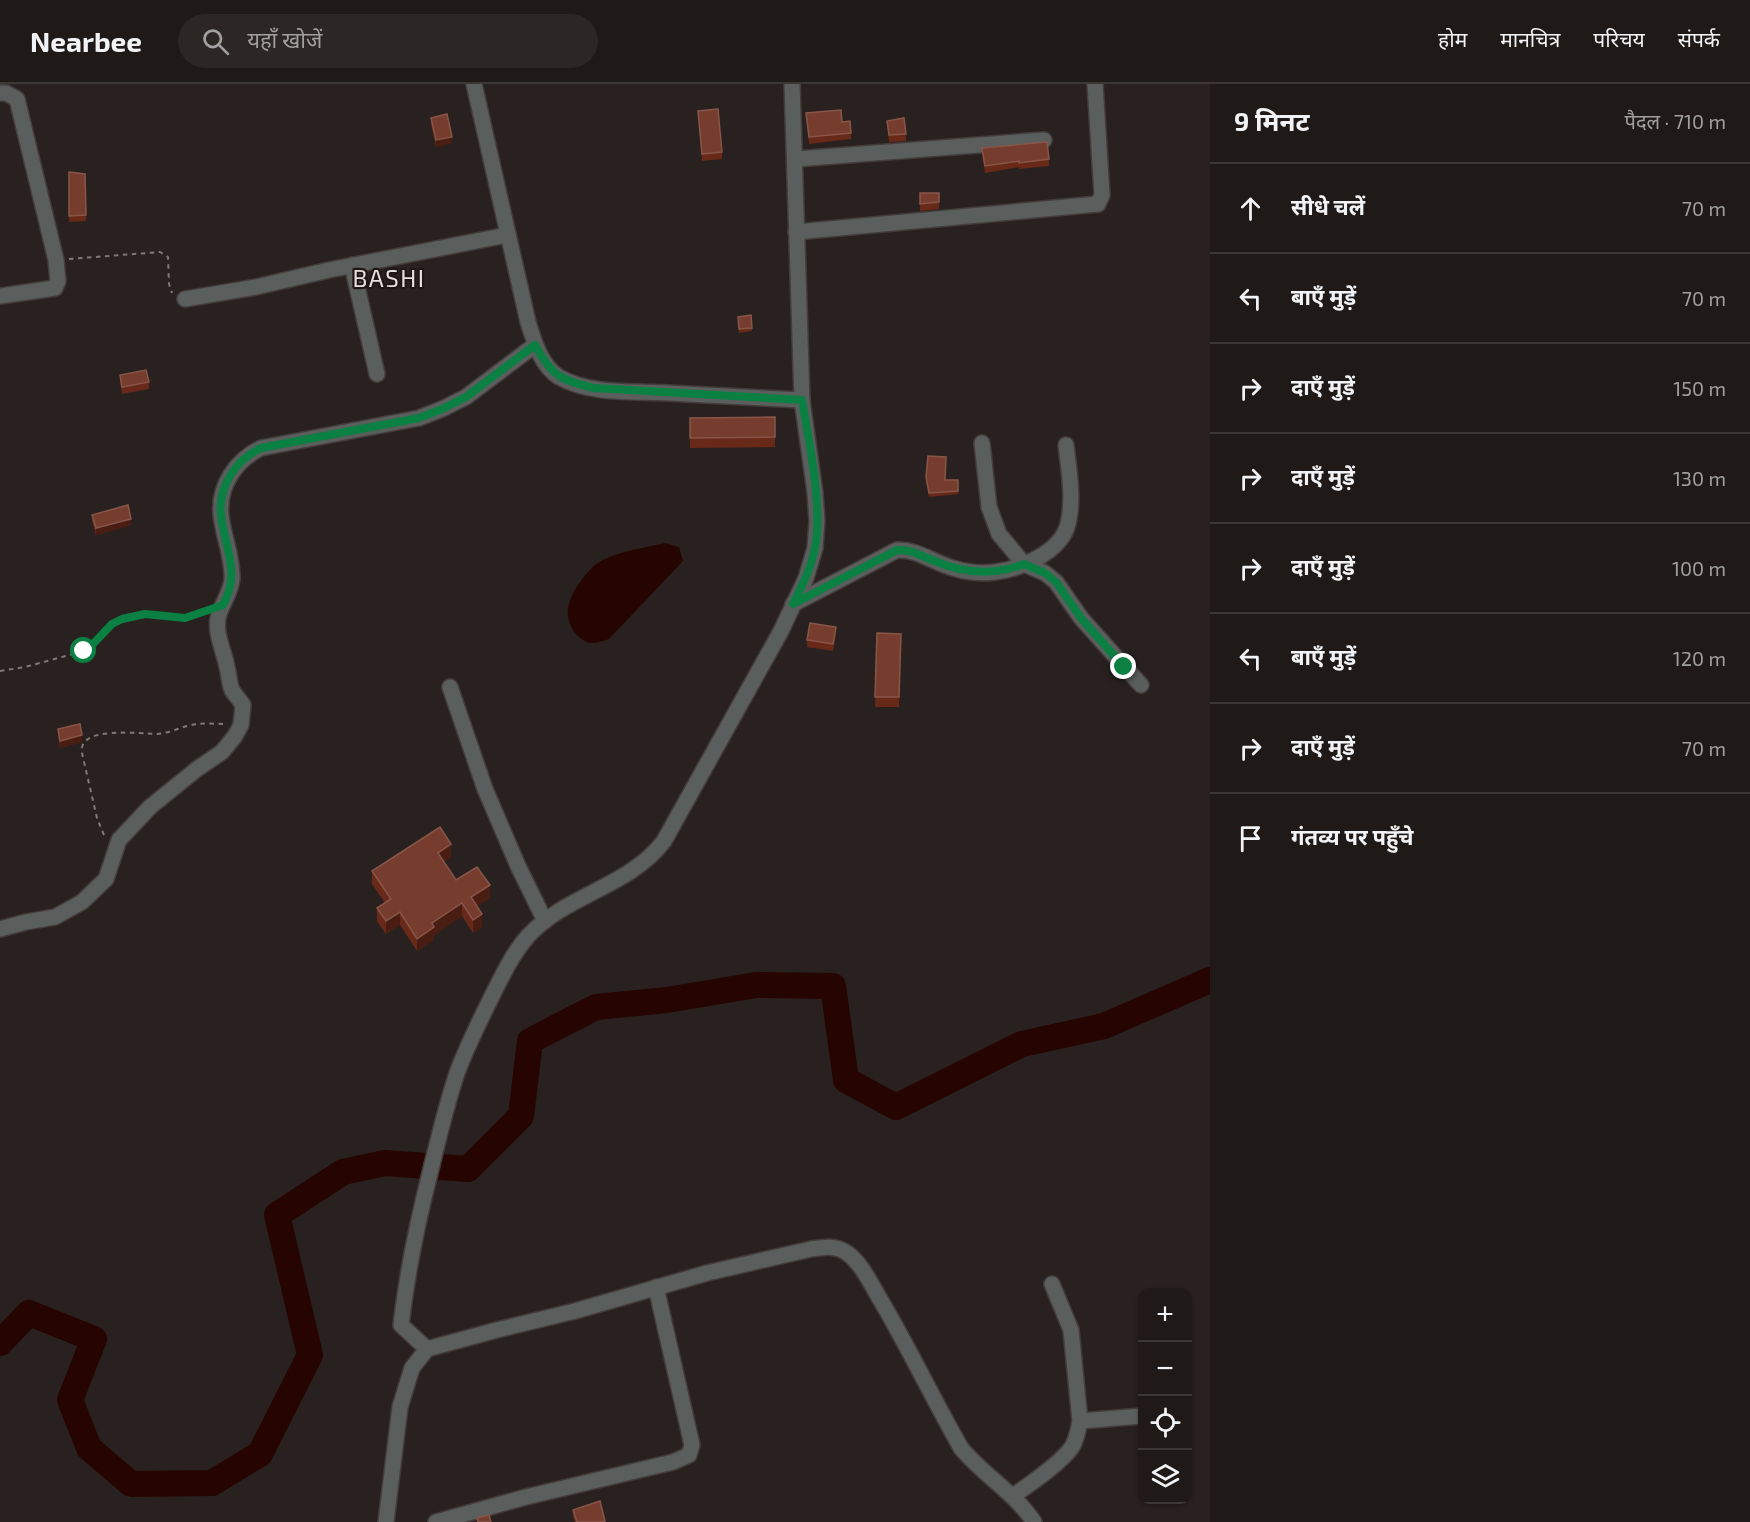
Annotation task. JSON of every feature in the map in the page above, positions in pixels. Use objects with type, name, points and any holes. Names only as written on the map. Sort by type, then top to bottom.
[{"type":"street","points":[[474,84],[507,235],[535,345],[545,363],[558,376],[594,388],[802,400]]},
{"type":"street","points":[[427,1350],[401,1325],[407,1276],[443,1122],[458,1071],[480,1019],[516,951],[528,937],[545,921],[571,903],[624,877],[654,855],[664,841],[793,604],[806,578],[815,548],[817,521],[802,400],[792,84]]},
{"type":"street","points":[[796,232],[1098,204],[1102,195],[1095,84]]},
{"type":"street","points":[[0,93],[16,92],[56,260],[58,281],[55,288],[45,291],[0,296]]},
{"type":"street","points":[[796,159],[1044,140]]},
{"type":"street","points":[[185,299],[256,287],[351,265],[507,235]]},
{"type":"street","points":[[351,265],[377,374]]},
{"type":"street","points":[[0,929],[55,917],[82,902],[106,879],[119,840],[150,807],[222,752],[241,725],[243,705],[232,690],[218,632],[218,618],[230,592],[232,578],[221,504],[231,475],[238,464],[248,454],[261,448],[419,418],[442,409],[466,397],[535,345]]},
{"type":"street","points":[[982,443],[987,494],[993,521],[1007,544],[1024,564],[1045,573],[1056,582],[1081,618],[1141,686]]},
{"type":"street","points":[[793,604],[897,550],[906,549],[954,568],[993,573],[1024,564],[1045,553],[1058,543],[1068,524],[1070,488],[1066,446]]},
{"type":"street","points":[[450,687],[485,789],[518,866],[545,921]]},
{"type":"street","points":[[386,1522],[400,1407],[412,1368],[427,1350],[656,1287],[811,1249],[828,1247],[839,1248],[855,1260],[891,1318],[961,1448],[972,1461],[1013,1496],[1034,1522]]},
{"type":"street","points":[[1013,1496],[1071,1449],[1078,1435],[1080,1420],[1071,1330],[1052,1284]]},
{"type":"street","points":[[436,1522],[526,1497],[673,1462],[689,1455],[692,1444],[656,1287]]},
{"type":"street","points":[[1080,1420],[1138,1416]]},
{"type":"path","points":[[56,260],[160,252],[168,256],[170,291],[173,296],[185,299]]},
{"type":"path","points":[[0,671],[84,651],[112,624],[122,619],[145,614],[185,618],[223,605]]},
{"type":"path","points":[[114,857],[97,818],[81,746],[83,741],[91,737],[131,731],[159,734],[198,724],[241,725]]},
{"type":"shaded area","points":[[665,543],[679,547],[683,561],[609,639],[592,643],[582,640],[570,623],[568,608],[582,579],[595,565],[610,557]]},
{"type":"building","points":[[718,109],[722,152],[702,154],[698,111]]},
{"type":"building","points":[[841,110],[842,122],[850,121],[851,133],[809,137],[806,113]]},
{"type":"building","points":[[447,114],[452,137],[436,140],[431,118]]},
{"type":"building","points":[[904,118],[906,134],[889,135],[887,121]]},
{"type":"building","points":[[1047,142],[1049,159],[985,166],[982,148]]},
{"type":"building","points":[[69,172],[85,174],[86,215],[69,216]]},
{"type":"building","points":[[920,193],[939,193],[939,202],[920,204]]},
{"type":"building","points":[[751,315],[752,328],[739,329],[738,317]]},
{"type":"building","points":[[146,370],[149,382],[122,387],[120,375]]},
{"type":"building","points":[[775,417],[775,437],[690,438],[690,418]]},
{"type":"building","points":[[928,456],[946,457],[945,480],[958,480],[958,491],[929,493],[926,477]]},
{"type":"building","points":[[128,505],[131,519],[96,528],[92,515]]},
{"type":"building","points":[[810,623],[836,627],[833,644],[807,640]]},
{"type":"building","points":[[877,633],[901,634],[899,697],[875,697]]},
{"type":"building","points":[[80,724],[82,735],[60,741],[58,729]]},
{"type":"building","points":[[440,827],[451,844],[438,853],[456,880],[477,867],[490,885],[471,897],[482,914],[473,920],[462,903],[432,923],[434,927],[417,939],[400,912],[386,921],[377,908],[391,899],[372,871]]},
{"type":"building","points":[[600,1501],[605,1521],[577,1522],[573,1510]]},
{"type":"building","points":[[489,1515],[491,1522],[478,1522],[477,1518]]},
{"type":"waterway","points":[[0,1343],[29,1313],[94,1339],[70,1400],[89,1448],[131,1484],[212,1483],[260,1454],[310,1355],[277,1215],[343,1172],[385,1163],[468,1169],[521,1116],[530,1041],[596,1007],[667,1000],[756,985],[833,986],[846,1080],[896,1107],[1022,1044],[1104,1026],[1210,980]]},
{"type":"district","name":"BASHI","points":[[389,279]]},
{"type":"route","points":[[84,651],[112,624],[122,619],[145,614],[185,618],[223,605],[230,592],[232,578],[221,504],[231,475],[248,454],[261,448],[419,418],[466,397],[535,345],[545,363],[558,376],[594,388],[802,400],[817,521],[815,548],[806,578],[793,604],[897,550],[906,549],[954,568],[976,572],[993,573],[1024,564],[1045,573],[1056,582],[1081,618],[1124,667]]}]
